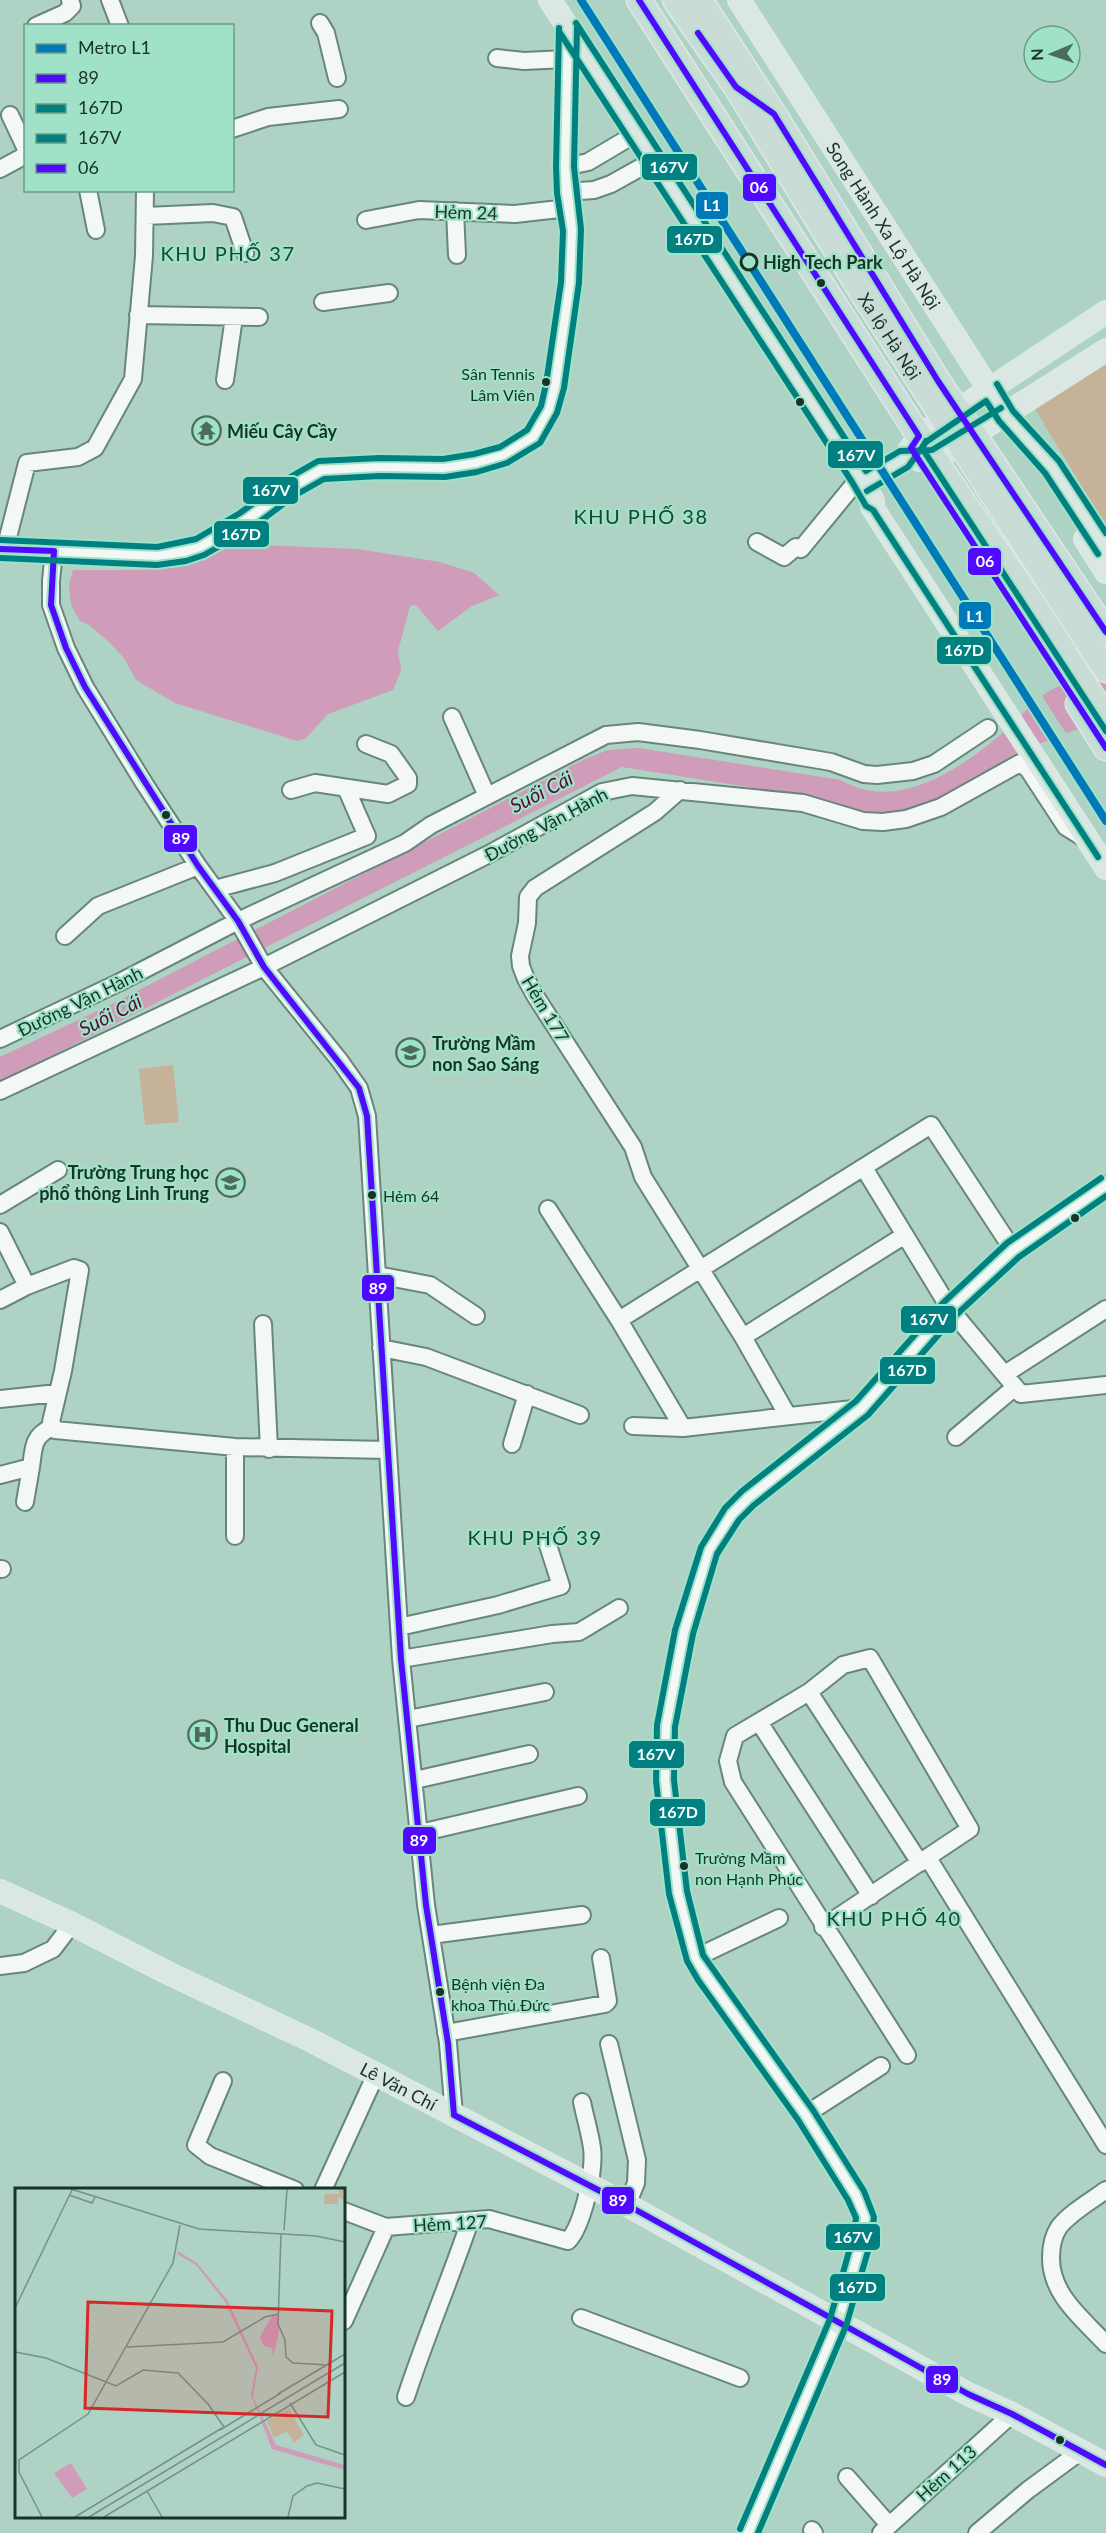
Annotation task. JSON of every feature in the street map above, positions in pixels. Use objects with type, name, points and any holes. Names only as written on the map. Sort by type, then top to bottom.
[{"type":"highway","name":"Xa lộ Hà Nội","points":[[639,0],[917,453],[1036,623],[1106,718]]},
{"type":"highway","name":"Xa lộ Hà Nội","points":[[675,0],[735,87],[864,296],[968,439],[994,498],[1072,599],[1106,632]]},
{"type":"highway","name":"Xa lộ Hà Nội","points":[[700,0],[774,114],[951,414]]},
{"type":"highway","points":[[735,87],[774,114]]},
{"type":"highway","name":"Xa lộ Hà Nội","points":[[968,439],[992,461],[1072,599],[1106,670]]},
{"type":"highway","points":[[992,461],[994,498]]},
{"type":"highway","name":"Xa lộ Hà Nội","points":[[1036,623],[1106,748]]},
{"type":"main road","points":[[550,0],[865,487],[878,502],[1097,847],[1106,868]]},
{"type":"main road","name":"Song Hành Xa Lộ Hà Nội","points":[[740,0],[1006,416],[1052,467],[1106,549]]},
{"type":"main road","points":[[1038,356],[1053,339],[1106,304]]},
{"type":"main road","points":[[865,487],[917,453],[951,414],[1106,312]]},
{"type":"main road","points":[[917,453],[968,439],[1106,350]]},
{"type":"main road","points":[[1060,380],[1072,381],[1106,359]]},
{"type":"main road","name":"Song Hành Xa Lộ Hà Nội","points":[[1035,447],[1043,474],[1106,572]]},
{"type":"main road","name":"Lê Văn Chí","points":[[0,1891],[312,2041],[590,2185],[968,2394],[1012,2414],[1106,2465]]},
{"type":"street","points":[[38,24],[65,13],[72,6],[70,0]]},
{"type":"street","points":[[110,0],[119,24]]},
{"type":"street","points":[[320,23],[326,33],[337,78]]},
{"type":"street","points":[[145,192],[146,216],[133,379],[95,448],[78,457],[27,463],[3,549],[157,556],[184,552],[245,521],[290,488],[321,470],[380,467],[444,468],[476,463],[519,447],[540,428],[549,409],[555,386],[572,250],[565,167],[568,28]]},
{"type":"street","points":[[497,58],[524,61],[566,58]]},
{"type":"street","points":[[234,128],[268,117],[339,110]]},
{"type":"street","points":[[10,115],[24,145]]},
{"type":"street","points":[[565,167],[588,162],[637,133]]},
{"type":"street","points":[[0,169],[24,156]]},
{"type":"street","name":"Hẻm 24","points":[[366,220],[418,210],[515,214],[567,200],[611,184],[654,160]]},
{"type":"street","points":[[88,192],[96,230]]},
{"type":"street","points":[[455,211],[457,255]]},
{"type":"street","points":[[146,216],[213,213],[227,216],[236,223],[245,253]]},
{"type":"street","points":[[322,302],[389,293]]},
{"type":"street","points":[[138,315],[259,317]]},
{"type":"street","points":[[225,380],[234,317]]},
{"type":"street","points":[[757,542],[784,557],[796,547],[801,549],[865,487]]},
{"type":"street","points":[[54,551],[51,605],[66,648],[86,687],[144,783],[198,866],[241,926],[261,962],[340,1061],[359,1089],[367,1116],[399,1628],[431,1935],[446,2033],[454,2115]]},
{"type":"street","points":[[452,717],[487,796]]},
{"type":"street","name":"Đường Vận Hành","points":[[0,1039],[241,926],[405,843],[431,825],[593,741],[620,732],[639,732],[700,740],[831,762],[864,774],[877,775],[913,771],[934,764],[988,728]]},
{"type":"street","points":[[291,790],[315,783],[388,794],[408,784],[408,778],[391,754],[366,744]]},
{"type":"street","name":"Đường Vận Hành","points":[[0,1091],[261,962],[489,854],[602,792],[632,786],[803,803],[863,821],[883,822],[906,819],[941,807],[1020,763],[1028,769],[1065,827],[1097,847]]},
{"type":"street","points":[[216,889],[275,873],[367,836],[346,789]]},
{"type":"street","name":"Hẻm 177","points":[[680,790],[655,812],[535,888],[528,897],[527,923],[520,956],[521,966],[536,997],[633,1147],[645,1180],[702,1269],[788,1416]]},
{"type":"street","points":[[65,936],[98,906],[198,866]]},
{"type":"street","points":[[620,1320],[931,1125],[1013,1250]]},
{"type":"street","points":[[864,1168],[950,1309],[1021,1394],[1106,1385]]},
{"type":"street","points":[[0,1205],[58,1170]]},
{"type":"street","points":[[752,2530],[838,2322],[862,2240],[865,2217],[856,2196],[805,2115],[695,1958],[678,1893],[664,1752],[684,1632],[709,1550],[732,1514],[748,1498],[862,1408],[950,1309],[1013,1250],[1106,1185]]},
{"type":"street","points":[[549,1209],[620,1320],[683,1428]]},
{"type":"street","points":[[0,1233],[27,1286]]},
{"type":"street","points":[[743,1337],[905,1235]]},
{"type":"street","points":[[0,1300],[27,1286],[74,1268],[80,1270],[73,1319],[51,1422],[52,1427]]},
{"type":"street","points":[[377,1275],[430,1285],[476,1316]]},
{"type":"street","points":[[956,1437],[1010,1381],[1106,1309]]},
{"type":"street","points":[[263,1324],[269,1449]]},
{"type":"street","points":[[381,1348],[426,1357],[580,1415]]},
{"type":"street","points":[[0,1399],[57,1393]]},
{"type":"street","points":[[512,1444],[527,1394]]},
{"type":"street","points":[[633,1426],[683,1428],[862,1408]]},
{"type":"street","points":[[52,1427],[60,1431],[235,1447],[388,1450]]},
{"type":"street","points":[[25,1502],[35,1442],[38,1436],[52,1427]]},
{"type":"street","points":[[235,1447],[235,1536]]},
{"type":"street","points":[[0,1474],[31,1467]]},
{"type":"street","points":[[399,1628],[498,1605],[561,1586],[547,1542]]},
{"type":"street","points":[[402,1659],[552,1634],[579,1632],[619,1608]]},
{"type":"street","points":[[823,1927],[970,1829],[870,1658],[843,1665],[809,1692],[735,1736],[728,1761],[733,1782],[823,1927],[907,2055]]},
{"type":"street","points":[[408,1719],[545,1692]]},
{"type":"street","points":[[809,1692],[1100,2121],[1106,2145]]},
{"type":"street","points":[[759,1722],[871,1896]]},
{"type":"street","points":[[415,1780],[529,1755]]},
{"type":"street","points":[[420,1833],[579,1796]]},
{"type":"street","points":[[431,1935],[582,1915]]},
{"type":"street","points":[[695,1958],[779,1918]]},
{"type":"street","points":[[0,1966],[24,1963],[54,1949],[72,1924]]},
{"type":"street","points":[[446,2033],[605,2004],[608,2001],[601,1959]]},
{"type":"street","points":[[609,2044],[637,2160],[636,2182],[627,2205]]},
{"type":"street","points":[[805,2115],[881,2066]]},
{"type":"street","points":[[324,2188],[376,2074]]},
{"type":"street","points":[[223,2081],[196,2145],[210,2156],[290,2188]]},
{"type":"street","points":[[582,2102],[593,2150],[590,2185]]},
{"type":"street","name":"Hẻm 127","points":[[345,2214],[386,2227],[489,2219],[568,2241],[577,2226],[590,2185]]},
{"type":"street","points":[[1106,2190],[1059,2227],[1052,2243],[1051,2255],[1052,2276],[1061,2296],[1106,2344]]},
{"type":"street","points":[[406,2397],[418,2358],[470,2221]]},
{"type":"street","points":[[345,2319],[386,2227]]},
{"type":"street","points":[[581,2318],[740,2378]]},
{"type":"street","name":"Hẻm 113","points":[[885,2529],[1012,2414]]},
{"type":"street","points":[[977,2533],[1028,2490],[1081,2451]]},
{"type":"street","points":[[847,2477],[885,2529]]},
{"type":"shaded area","points":[[1106,364],[1106,526],[1035,409]]},
{"type":"shaded area","points":[[173,1065],[179,1122],[145,1125],[139,1069]]},
{"type":"water","points":[[239,544],[357,549],[440,562],[474,573],[499,595],[472,606],[438,631],[416,605],[410,606],[398,651],[401,670],[393,690],[328,714],[305,739],[297,741],[175,703],[136,680],[124,658],[89,625],[80,621],[71,605],[69,584],[73,570],[139,570],[181,565]]},
{"type":"water","name":"Suối Cái","points":[[1106,670],[1106,711],[1078,729],[1018,752],[942,799],[909,809],[869,814],[824,799],[622,767],[0,1082],[0,1057],[110,1005],[585,759],[608,750],[639,748],[841,780],[862,789],[884,792],[906,789],[928,782],[970,759],[1005,731],[1035,701],[1052,689]]},
{"type":"pier","points":[[1041,694],[1068,736],[1051,743],[1028,706]]},
{"type":"metro line","name":"L1","points":[[581,0],[1106,821]]},
{"type":"transit line","name":"06","points":[[639,0],[919,436],[911,448],[1106,748]]},
{"type":"transit line","name":"167V","points":[[576,23],[866,471],[900,451],[932,450],[1001,408]]},
{"type":"transit line","name":"167V","points":[[0,540],[157,547],[196,539],[318,461],[380,458],[443,459],[500,447],[527,430],[541,406],[561,282],[563,231],[557,193],[556,167],[559,28]]},
{"type":"transit line","name":"167D","points":[[0,558],[157,565],[186,561],[204,555],[250,529],[294,496],[324,479],[380,476],[445,477],[477,472],[507,463],[540,443],[557,413],[564,388],[579,283],[581,229],[574,167],[577,28]]},
{"type":"transit line","name":"167D","points":[[560,33],[866,506],[873,510],[1098,857]]},
{"type":"transit line","name":"06","points":[[698,33],[736,87],[774,114],[938,381],[1106,632]]},
{"type":"transit line","name":"167V","points":[[997,384],[1013,411],[1059,461],[1106,533]]},
{"type":"transit line","name":"167D","points":[[867,491],[908,467],[926,442],[986,401],[999,421],[1045,473],[1098,554]]},
{"type":"transit line","name":"167V","points":[[926,441],[922,448],[1106,731]]},
{"type":"transit line","name":"89","points":[[0,549],[54,551]]},
{"type":"transit line","name":"89","points":[[54,551],[51,605],[66,648],[85,687],[198,866],[238,921],[264,967],[359,1088],[367,1116],[401,1659],[426,1905],[448,2043],[454,2115]]},
{"type":"transit line","name":"167V","points":[[740,2529],[830,2319],[853,2237],[856,2218],[848,2200],[798,2120],[698,1980],[687,1961],[669,1894],[656,1781],[657,1725],[675,1630],[701,1547],[725,1508],[742,1491],[856,1401],[943,1303],[1007,1243],[1101,1178]]},
{"type":"transit line","name":"167D","points":[[758,2533],[846,2326],[871,2241],[874,2217],[864,2191],[813,2110],[703,1955],[687,1891],[674,1780],[675,1727],[693,1634],[717,1554],[739,1520],[754,1505],[868,1415],[956,1315],[1019,1257],[1106,1196]]},
{"type":"transit line","name":"89","points":[[454,2115],[627,2205],[968,2394],[1012,2414],[1106,2465]]},
{"type":"place","name":"High Tech Park","points":[[749,262]]},
{"type":"place","name":"Sân Tennis Lâm Viên","points":[[546,382]]},
{"type":"place","name":"Miếu Cây Cầy","points":[[206,431]]},
{"type":"place","name":"Trường Mầm non Sao Sáng","points":[[411,1053]]},
{"type":"place","name":"Trường Trung học phổ thông Linh Trung","points":[[230,1182]]},
{"type":"place","name":"Hẻm 64","points":[[372,1195]]},
{"type":"place","name":"Thu Duc General Hospital","points":[[203,1735]]},
{"type":"place","name":"Trường Mầm non Hạnh Phúc","points":[[684,1866]]},
{"type":"place","name":"Bệnh viện Đa khoa Thủ Đức","points":[[440,1992]]},
{"type":"district","name":"KHU PHỐ 37","points":[[228,253]]},
{"type":"district","name":"KHU PHỐ 38","points":[[641,516]]},
{"type":"district","name":"KHU PHỐ 39","points":[[535,1537]]},
{"type":"district","name":"KHU PHỐ 40","points":[[894,1918]]}]
